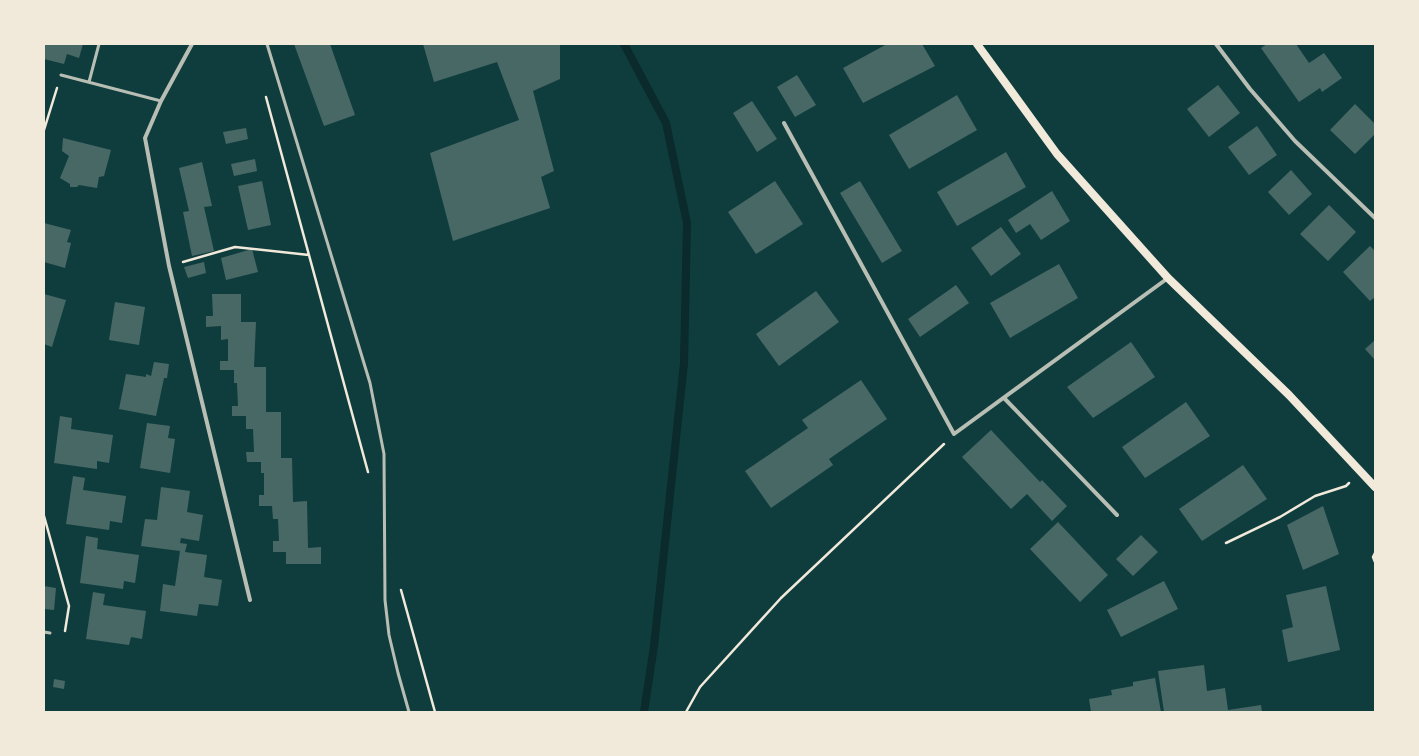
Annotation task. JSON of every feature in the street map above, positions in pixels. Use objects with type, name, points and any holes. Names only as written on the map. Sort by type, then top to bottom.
[{"type":"main road","points":[[976,44],[1057,154],[1168,278],[1289,395],[1375,486]]},
{"type":"street","points":[[192,44],[161,101],[145,138],[169,266],[250,600]]},
{"type":"street","points":[[1216,44],[1250,89],[1295,141],[1375,218]]},
{"type":"street","points":[[784,123],[954,434],[1168,278]]},
{"type":"street","points":[[1004,398],[1117,515]]},
{"type":"lane","points":[[89,82],[99,44]]},
{"type":"lane","points":[[267,44],[370,383],[384,454],[385,600],[391,642],[398,673],[410,712]]},
{"type":"lane","points":[[61,75],[161,101]]},
{"type":"lane","points":[[44,632],[50,633]]},
{"type":"path","points":[[44,130],[55,93]]},
{"type":"path","points":[[266,97],[370,478]]},
{"type":"path","points":[[193,260],[235,247],[309,255]]},
{"type":"path","points":[[686,712],[700,687],[781,598],[954,434]]},
{"type":"path","points":[[1226,543],[1280,517],[1315,496],[1346,486],[1361,472]]},
{"type":"path","points":[[44,516],[69,606],[65,636]]},
{"type":"path","points":[[1375,553],[1373,557],[1375,562]]},
{"type":"path","points":[[400,586],[435,712]]},
{"type":"building","points":[[44,44],[83,44],[79,58],[67,54],[64,64],[44,59]]},
{"type":"building","points":[[294,44],[330,44],[355,115],[324,126]]},
{"type":"building","points":[[423,44],[560,44],[560,79],[533,91],[554,171],[541,177],[550,208],[453,241],[430,153],[519,120],[497,62],[434,82]]},
{"type":"building","points":[[887,44],[922,44],[935,66],[863,103],[843,68]]},
{"type":"building","points":[[1267,44],[1296,44],[1309,63],[1324,53],[1342,78],[1322,92],[1320,88],[1299,102],[1261,48]]},
{"type":"building","points":[[797,75],[816,105],[795,117],[777,87]]},
{"type":"building","points":[[1218,85],[1240,113],[1209,137],[1187,109]]},
{"type":"building","points":[[957,95],[977,130],[909,169],[889,135]]},
{"type":"building","points":[[752,101],[777,139],[757,152],[733,113]]},
{"type":"building","points":[[1355,104],[1375,124],[1375,134],[1355,154],[1330,130]]},
{"type":"building","points":[[1257,126],[1277,155],[1249,175],[1228,147]]},
{"type":"building","points":[[246,128],[248,139],[226,144],[223,132]]},
{"type":"building","points":[[63,138],[111,150],[104,176],[99,177],[97,188],[79,185],[77,187],[70,187],[70,184],[60,178],[69,156],[62,151]]},
{"type":"building","points":[[1006,152],[1026,187],[957,226],[937,192]]},
{"type":"building","points":[[255,159],[257,171],[234,176],[231,164]]},
{"type":"building","points":[[202,162],[212,206],[204,207],[214,251],[192,256],[183,212],[189,211],[179,168]]},
{"type":"building","points":[[1291,170],[1312,194],[1289,215],[1268,192]]},
{"type":"building","points":[[262,181],[271,225],[248,230],[238,186]]},
{"type":"building","points":[[775,181],[803,224],[756,254],[728,212]]},
{"type":"building","points":[[860,181],[902,251],[882,263],[840,193]]},
{"type":"building","points":[[1052,191],[1070,221],[1041,240],[1030,224],[1016,233],[1008,220]]},
{"type":"building","points":[[1329,205],[1356,232],[1328,261],[1300,234]]},
{"type":"building","points":[[44,223],[71,230],[67,242],[71,243],[65,268],[44,262]]},
{"type":"building","points":[[1001,227],[1021,254],[991,276],[971,248]]},
{"type":"building","points":[[1370,246],[1375,251],[1375,297],[1370,301],[1343,272]]},
{"type":"building","points":[[252,249],[258,272],[226,280],[221,258]]},
{"type":"building","points":[[204,262],[206,273],[188,278],[184,267]]},
{"type":"building","points":[[1059,264],[1078,298],[1010,338],[990,303]]},
{"type":"building","points":[[956,285],[969,303],[920,337],[908,319]]},
{"type":"building","points":[[816,291],[839,322],[779,366],[756,334]]},
{"type":"building","points":[[44,294],[66,300],[52,347],[44,344]]},
{"type":"building","points":[[212,294],[241,294],[241,322],[256,322],[254,367],[266,367],[266,412],[281,412],[281,458],[292,458],[293,502],[307,501],[308,548],[321,547],[321,564],[286,564],[286,552],[273,552],[273,541],[279,541],[278,519],[273,519],[272,506],[259,506],[259,495],[264,495],[264,473],[261,473],[261,462],[247,462],[246,452],[254,452],[253,429],[246,429],[246,416],[232,416],[232,406],[238,406],[237,383],[234,383],[234,370],[220,370],[220,361],[228,361],[228,339],[221,340],[221,326],[206,327],[206,316],[213,316]]},
{"type":"building","points":[[115,302],[145,307],[139,345],[109,340]]},
{"type":"building","points":[[1375,340],[1375,360],[1365,349]]},
{"type":"building","points":[[1131,342],[1155,377],[1093,418],[1067,387]]},
{"type":"building","points":[[154,362],[169,364],[167,378],[164,378],[156,416],[119,409],[126,374],[146,377],[146,374],[151,376]]},
{"type":"building","points":[[861,380],[887,419],[829,459],[833,465],[771,508],[745,471],[808,428],[802,420]]},
{"type":"building","points":[[1186,402],[1210,436],[1145,478],[1122,447]]},
{"type":"building","points":[[60,416],[72,418],[71,429],[113,435],[109,463],[97,461],[97,469],[54,463]]},
{"type":"building","points":[[147,423],[170,426],[168,438],[175,439],[170,473],[140,468]]},
{"type":"building","points":[[991,430],[1040,482],[1042,480],[1067,506],[1052,521],[1027,494],[1011,509],[962,457]]},
{"type":"building","points":[[1243,465],[1267,499],[1202,541],[1179,509]]},
{"type":"building","points":[[73,476],[85,478],[83,490],[126,496],[122,523],[110,521],[109,530],[66,524]]},
{"type":"building","points":[[161,487],[190,491],[187,512],[203,515],[199,541],[181,538],[180,543],[187,544],[185,552],[207,555],[204,577],[222,580],[218,606],[199,604],[197,616],[160,611],[163,584],[175,586],[180,551],[141,546],[145,519],[157,520]]},
{"type":"building","points":[[1323,506],[1339,554],[1303,570],[1287,525]]},
{"type":"building","points":[[1058,522],[1108,575],[1080,602],[1030,549]]},
{"type":"building","points":[[1141,535],[1158,552],[1133,576],[1116,559]]},
{"type":"building","points":[[86,536],[98,538],[97,549],[139,555],[135,583],[124,581],[123,589],[80,583]]},
{"type":"building","points":[[1164,581],[1178,609],[1121,637],[1107,610]]},
{"type":"building","points":[[44,586],[56,588],[54,610],[44,609]]},
{"type":"building","points":[[1326,586],[1340,650],[1288,662],[1282,630],[1293,627],[1286,595]]},
{"type":"building","points":[[93,592],[105,594],[103,605],[146,611],[142,639],[131,637],[129,645],[86,639]]},
{"type":"building","points":[[1204,665],[1207,691],[1225,688],[1228,710],[1261,705],[1262,712],[1164,712],[1158,671]]},
{"type":"building","points":[[1155,678],[1161,712],[1091,712],[1089,699],[1112,695],[1111,690],[1133,686],[1133,682]]},
{"type":"building","points":[[54,679],[65,681],[64,689],[53,687]]},
{"type":"waterway","points":[[624,44],[666,123],[687,223],[684,363],[654,646],[644,712]]}]
